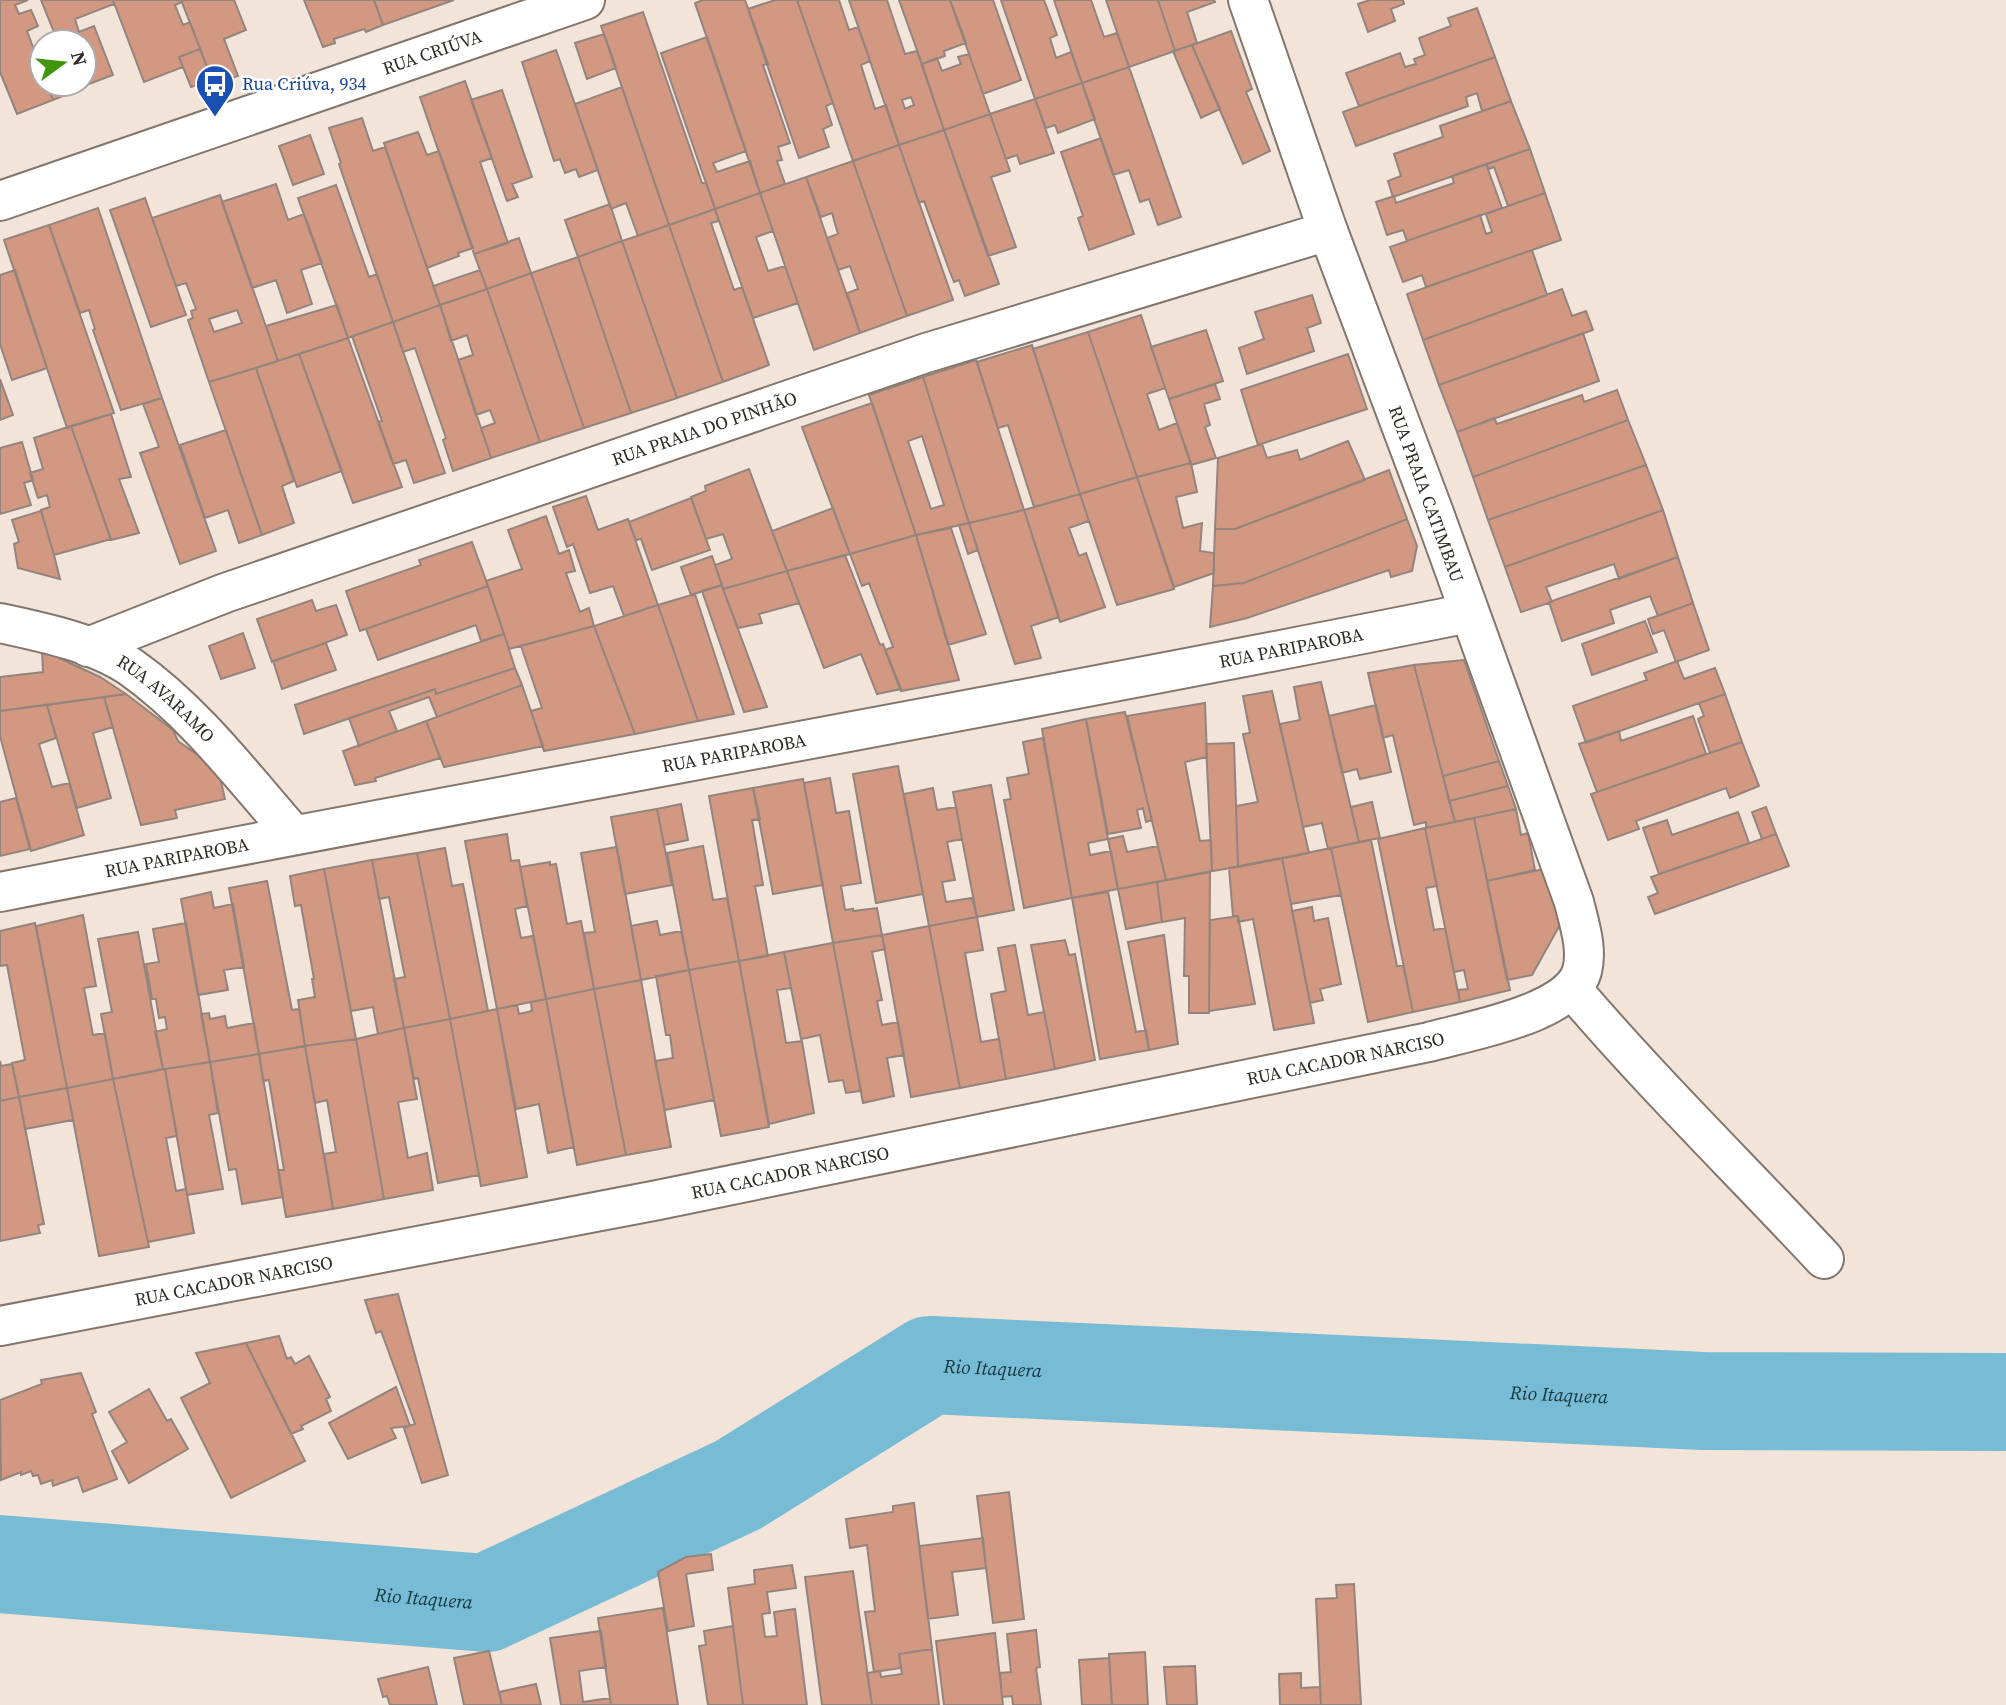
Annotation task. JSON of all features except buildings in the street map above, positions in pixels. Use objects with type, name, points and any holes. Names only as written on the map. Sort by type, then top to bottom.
[{"type":"street","name":"RUA CRIÚVA","points":[[0,201],[518,10],[584,0]]},
{"type":"street","name":"RUA PRAIA CATIMBAU","points":[[1248,0],[1328,231],[1574,902],[1584,951],[1582,972],[1573,989]]},
{"type":"street","name":"RUA PRAIA DO PINHÃO","points":[[88,647],[238,588],[926,353],[1328,231]]},
{"type":"street","name":"RUA PARIPAROBA","points":[[0,892],[293,834],[1222,663],[1469,613]]},
{"type":"street","name":"RUA AVARAMO","points":[[0,622],[88,647],[130,667],[174,703],[293,834]]},
{"type":"street","points":[[1573,989],[1609,1032],[1723,1155],[1824,1259]]},
{"type":"street","name":"RUA CACADOR NARCISO","points":[[0,1326],[658,1200],[1429,1042],[1536,1012],[1573,989]]},
{"type":"waterway","name":"Rio Itaquera","points":[[0,1564],[486,1603],[738,1485],[930,1365],[1703,1401],[2006,1402]]},
{"type":"place","name":"Rua Criúva, 934","points":[[215,118]]}]
